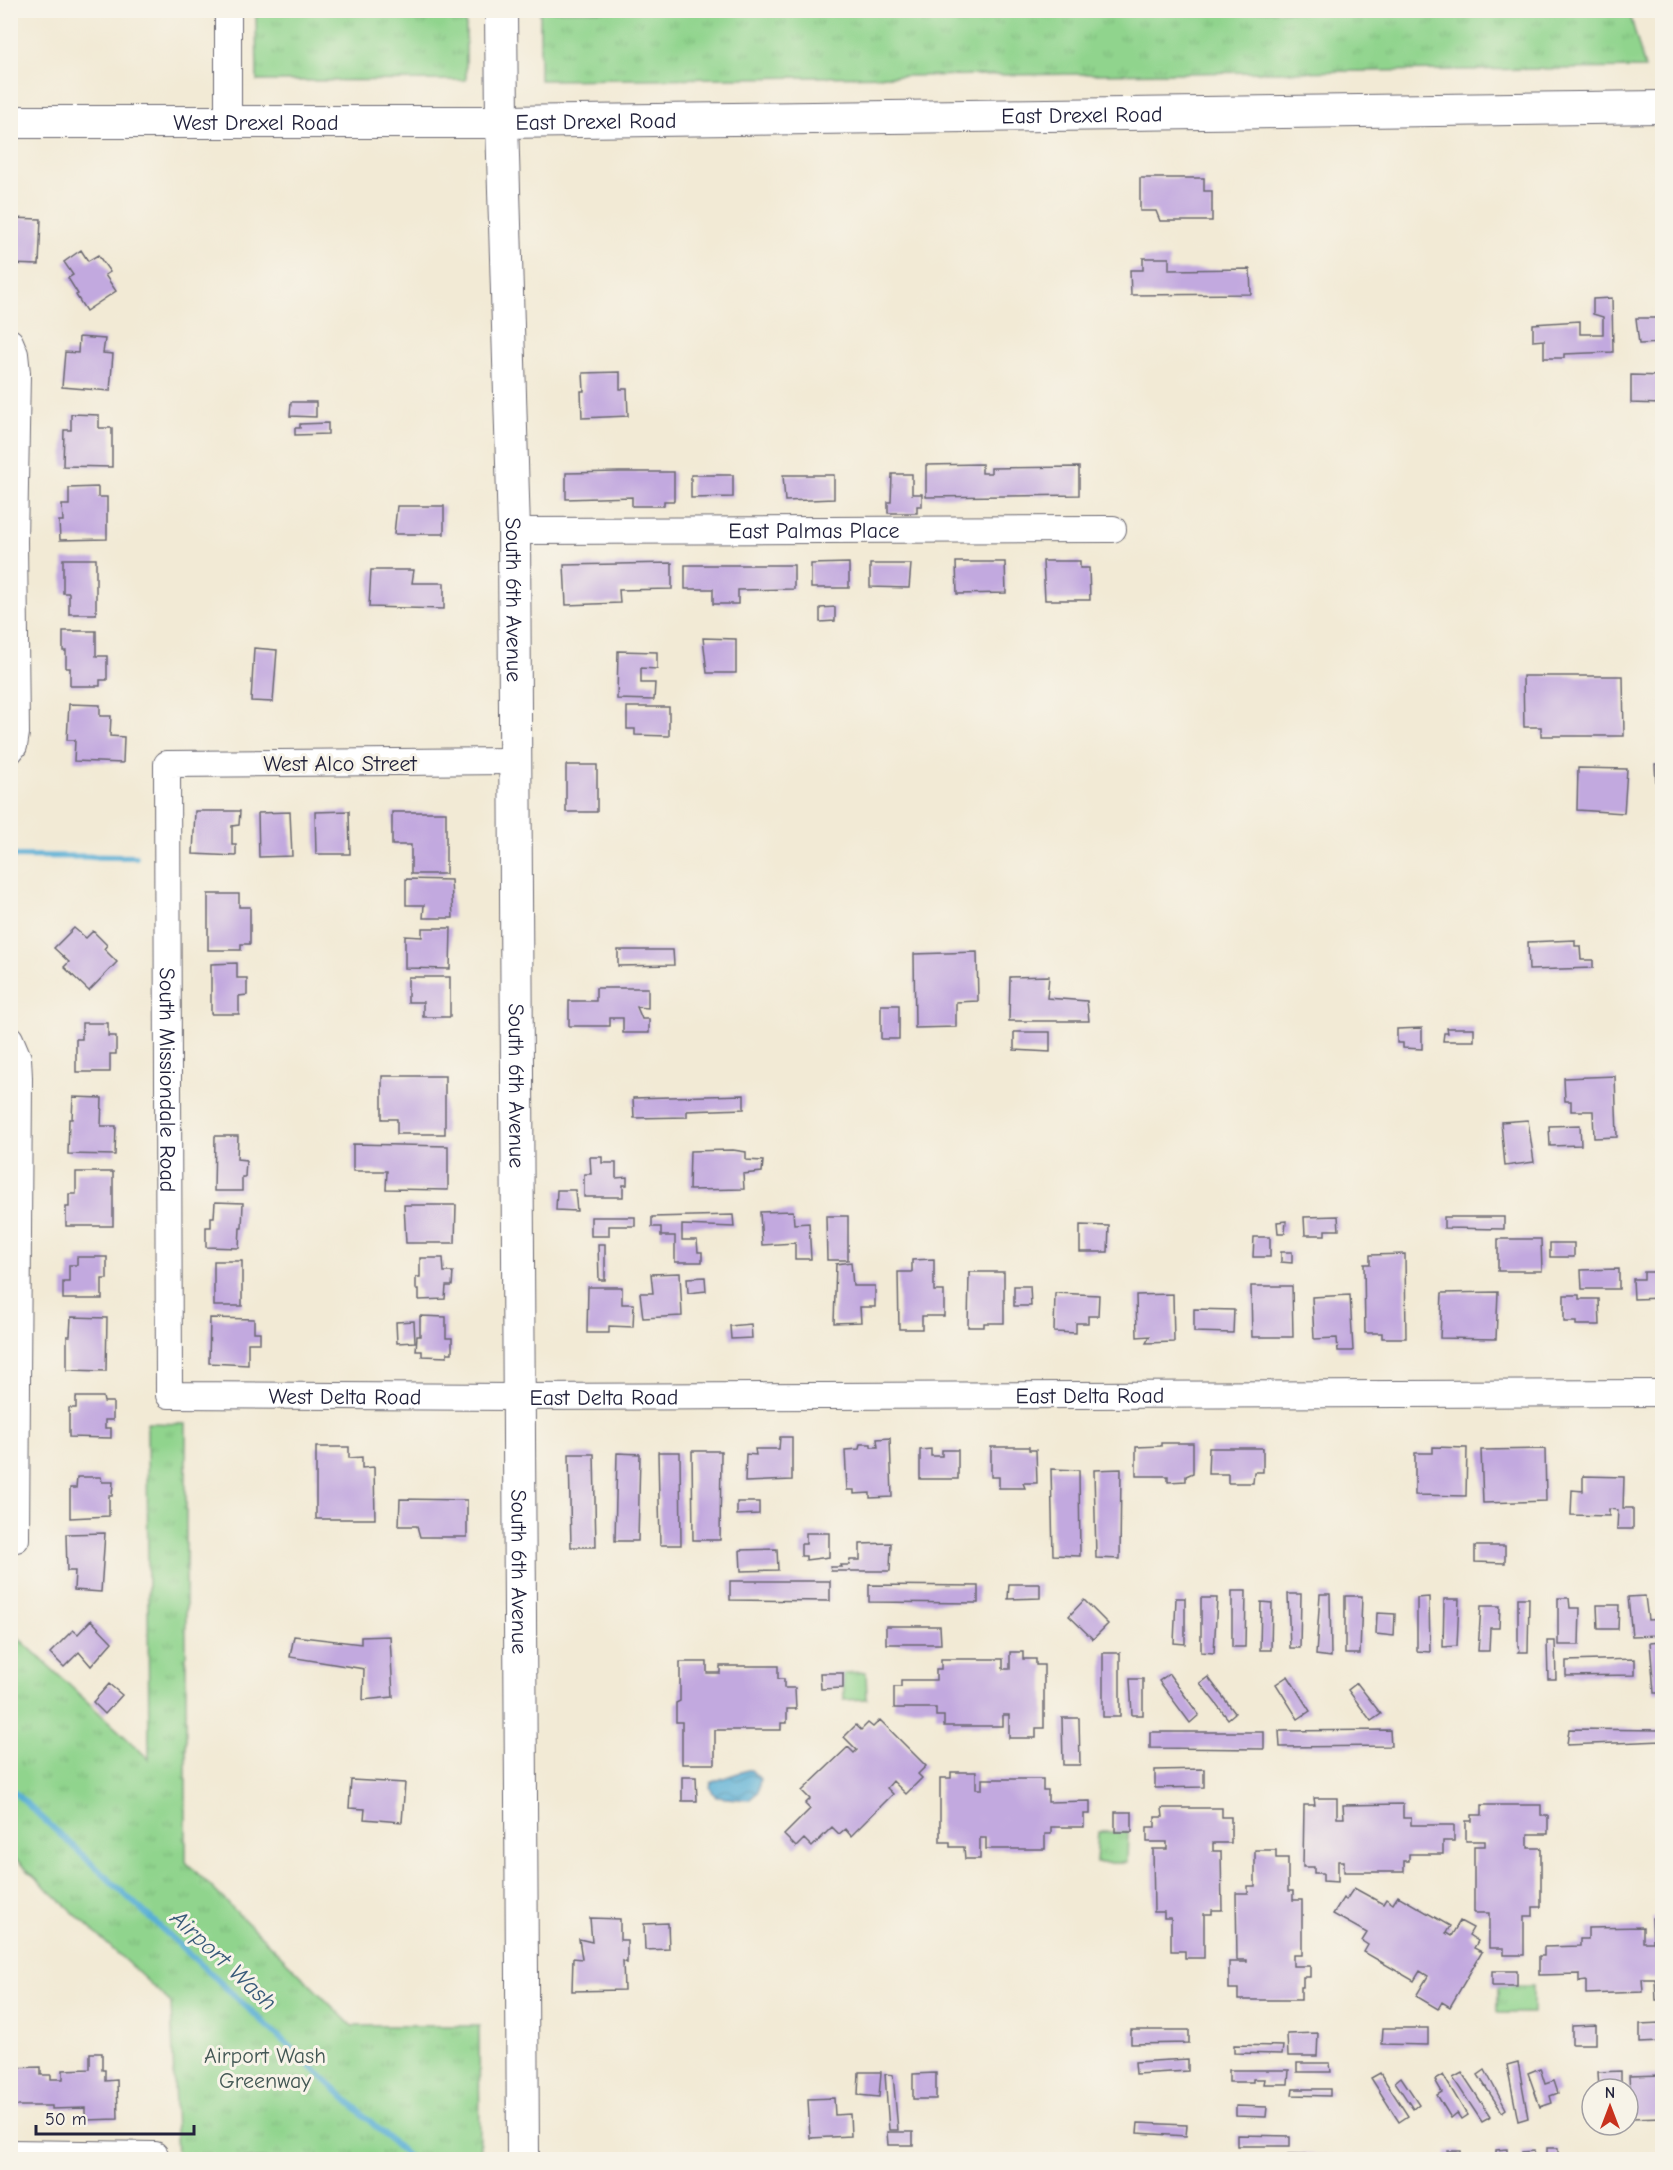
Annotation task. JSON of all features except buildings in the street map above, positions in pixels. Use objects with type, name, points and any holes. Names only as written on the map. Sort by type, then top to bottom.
[{"type":"street","points":[[228,10],[228,122]]},
{"type":"street","name":"South 6th Avenue","points":[[501,10],[514,531],[523,2160]]},
{"type":"street","name":"East Drexel Road","points":[[502,122],[1662,107]]},
{"type":"street","name":"West Drexel Road","points":[[10,122],[502,122]]},
{"type":"street","points":[[10,342],[15,354],[17,373],[12,541],[16,734],[14,746],[10,752]]},
{"type":"street","name":"East Palmas Place","points":[[514,531],[1113,529]]},
{"type":"street","name":"West Alco Street","points":[[167,764],[514,761]]},
{"type":"street","name":"South Missiondale Road","points":[[167,764],[169,1395]]},
{"type":"street","points":[[13,1030],[19,1077],[14,1426],[16,1539]]},
{"type":"street","name":"East Delta Road","points":[[518,1397],[1662,1393]]},
{"type":"street","name":"West Delta Road","points":[[169,1395],[518,1397]]},
{"type":"street","points":[[10,2153],[155,2157]]},
{"type":"green space","points":[[256,11],[466,11],[466,80],[257,81]]},
{"type":"green space","points":[[540,11],[1629,11],[1645,68],[540,80]]},
{"type":"green space","name":"Airport Wash Greenway","points":[[147,1423],[186,1424],[186,1862],[352,2026],[479,2026],[480,2159],[177,2159],[171,2003],[11,1855],[11,1631],[149,1759]]},
{"type":"green space","points":[[866,1672],[867,1699],[844,1700],[843,1673]]},
{"type":"green space","points":[[1098,1832],[1128,1832],[1127,1863],[1096,1863]]},
{"type":"green space","points":[[1498,1986],[1533,1986],[1533,2013],[1498,2013]]},
{"type":"water","points":[[748,1770],[760,1779],[758,1792],[749,1800],[716,1797],[710,1788],[711,1783]]},
{"type":"waterway","points":[[10,856],[136,857]]},
{"type":"waterway","name":"Airport Wash","points":[[10,1788],[412,2160]]}]
